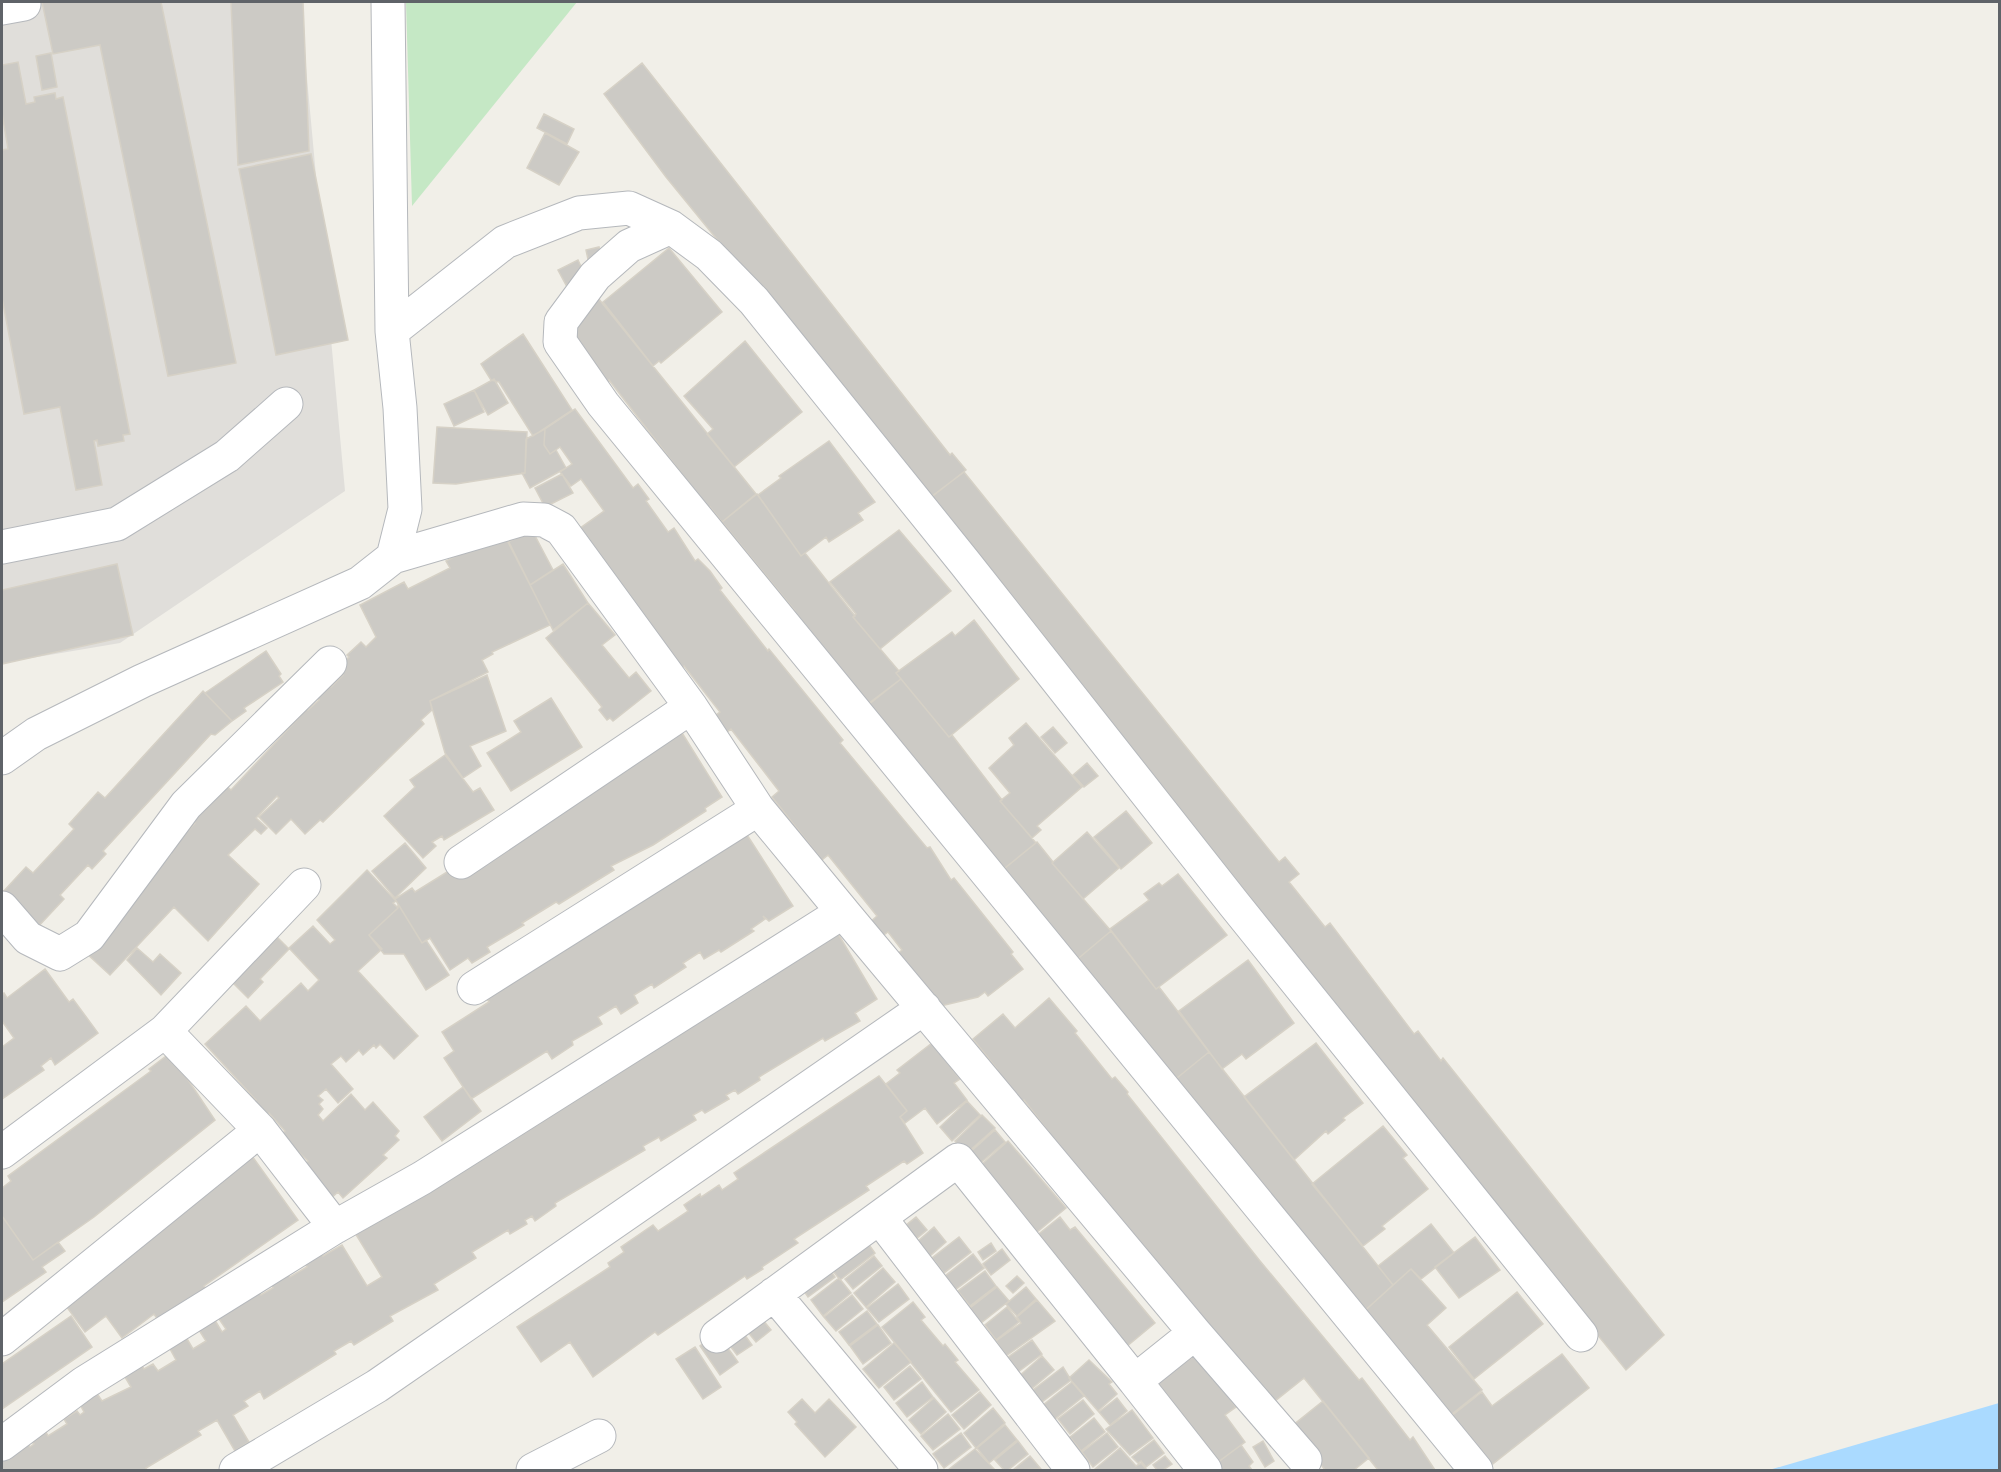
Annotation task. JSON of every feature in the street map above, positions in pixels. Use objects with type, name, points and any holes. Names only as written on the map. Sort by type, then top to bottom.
[{"type":"street","points":[[388,2],[392,331],[405,509],[393,557]]},
{"type":"street","points":[[392,331],[505,242],[579,213],[629,208],[671,227],[709,255],[754,301],[973,573],[1241,914],[1581,1335]]},
{"type":"street","points":[[671,227],[629,246],[595,276],[561,322],[560,342],[603,404],[1476,1470]]},
{"type":"street","points":[[2,547],[117,524],[227,456],[286,404]]},
{"type":"street","points":[[2,758],[36,734],[120,692],[360,583],[393,557],[523,519],[544,520],[561,529],[691,707],[758,809],[1195,1333],[1305,1460]]},
{"type":"street","points":[[2,908],[28,938],[60,954],[89,936],[186,805],[330,663]]},
{"type":"street","points":[[461,862],[691,707]]},
{"type":"street","points":[[474,988],[758,809]]},
{"type":"street","points":[[2,1152],[165,1031],[304,885]]},
{"type":"street","points":[[2,1444],[84,1383],[335,1227],[422,1178],[843,912]]},
{"type":"street","points":[[236,1470],[377,1386],[924,1008]]},
{"type":"street","points":[[165,1031],[260,1130],[335,1227]]},
{"type":"street","points":[[2,1339],[260,1130]]},
{"type":"street","points":[[717,1336],[958,1161],[1205,1470]]},
{"type":"street","points":[[880,1218],[1073,1470]]},
{"type":"street","points":[[774,1294],[921,1470]]},
{"type":"street","points":[[1135,1381],[1195,1333]]},
{"type":"street","points":[[533,1470],[598,1436]]},
{"type":"shaded area","points":[[2,2],[300,2],[345,491],[120,643],[2,663]]},
{"type":"green space","points":[[406,2],[577,2],[412,206]]},
{"type":"water","points":[[1999,1403],[1999,1470],[1769,1470]]},
{"type":"building","points":[[42,2],[161,2],[236,363],[168,376],[100,45],[53,54]]},
{"type":"building","points":[[231,2],[303,2],[309,151],[238,165]]},
{"type":"building","points":[[51,53],[57,87],[42,90],[36,56]]},
{"type":"building","points":[[18,62],[26,104],[35,102],[34,97],[55,93],[56,99],[63,97],[130,434],[123,435],[124,441],[98,446],[97,440],[94,441],[102,485],[76,490],[60,407],[24,414],[2,298],[2,150],[8,149],[2,113],[2,65]]},
{"type":"building","points":[[642,63],[950,455],[952,453],[966,470],[929,499],[666,177],[604,94]]},
{"type":"building","points":[[544,114],[574,129],[567,144],[537,128]]},
{"type":"building","points":[[545,133],[579,152],[559,185],[527,168]]},
{"type":"building","points":[[311,154],[348,340],[276,355],[239,169]]},
{"type":"building","points":[[599,247],[603,261],[589,264],[586,250]]},
{"type":"building","points":[[669,248],[722,312],[661,363],[659,361],[653,366],[603,302]]},
{"type":"building","points":[[578,260],[585,275],[566,285],[558,270]]},
{"type":"building","points":[[594,293],[756,494],[722,522],[710,507],[703,512],[690,495],[695,491],[609,380],[605,384],[559,322]]},
{"type":"building","points":[[523,334],[572,410],[533,436],[499,382],[491,380],[481,364]]},
{"type":"building","points":[[745,341],[802,412],[734,467],[707,434],[713,429],[684,396]]},
{"type":"building","points":[[494,379],[508,403],[488,415],[474,390]]},
{"type":"building","points":[[474,390],[484,412],[454,426],[444,404]]},
{"type":"building","points":[[575,409],[633,488],[638,484],[649,499],[646,501],[668,532],[674,528],[695,561],[698,559],[710,571],[722,588],[720,590],[768,651],[769,649],[843,740],[840,743],[927,848],[930,847],[951,880],[954,878],[1013,952],[1011,954],[1023,969],[988,996],[985,992],[978,997],[941,1006],[896,955],[902,950],[888,932],[881,937],[869,923],[877,916],[828,855],[822,860],[772,797],[779,791],[731,729],[726,733],[713,717],[720,712],[684,666],[681,668],[576,531],[604,511],[581,479],[571,486],[560,472],[572,464],[560,447],[550,454],[544,445],[545,429]]},
{"type":"building","points":[[437,427],[527,432],[525,473],[456,484],[433,483]]},
{"type":"building","points":[[545,429],[544,445],[550,454],[556,450],[566,468],[530,488],[522,473],[525,473],[526,439]]},
{"type":"building","points":[[829,441],[875,502],[858,513],[863,520],[829,542],[826,537],[801,556],[758,495],[781,478],[779,476]]},
{"type":"building","points":[[964,472],[1279,862],[1285,857],[1299,874],[1289,882],[1325,927],[1330,923],[1414,1034],[1418,1031],[1441,1061],[1443,1058],[1664,1335],[1626,1370],[1401,1092],[931,497]]},
{"type":"building","points":[[562,474],[573,493],[545,507],[535,488]]},
{"type":"building","points":[[757,494],[801,556],[805,553],[855,616],[853,617],[899,671],[896,673],[901,679],[868,705],[788,617],[795,611],[722,522]]},
{"type":"building","points":[[532,530],[553,570],[530,585],[508,542]]},
{"type":"building","points":[[899,530],[951,591],[880,649],[853,617],[856,614],[830,582]]},
{"type":"building","points":[[504,532],[550,625],[492,652],[493,654],[482,660],[488,672],[430,701],[432,710],[421,720],[424,724],[323,822],[320,820],[305,834],[291,819],[276,834],[259,817],[279,798],[277,796],[256,818],[267,828],[261,834],[255,829],[228,855],[259,884],[208,941],[174,907],[110,975],[73,941],[161,865],[171,854],[169,851],[195,823],[191,820],[221,781],[231,790],[307,709],[319,700],[315,696],[328,684],[331,687],[343,675],[336,669],[349,657],[347,655],[361,642],[366,647],[376,637],[360,605],[404,582],[408,589],[450,568],[446,561]]},
{"type":"building","points":[[117,564],[133,635],[2,664],[2,590]]},
{"type":"building","points":[[563,564],[588,603],[553,630],[530,585]]},
{"type":"building","points":[[588,603],[615,635],[602,645],[629,678],[636,672],[651,691],[613,721],[610,718],[607,720],[599,710],[602,707],[546,638]]},
{"type":"building","points":[[974,620],[1019,679],[949,737],[896,673],[952,632],[955,636]]},
{"type":"building","points":[[266,651],[281,674],[279,676],[283,682],[244,708],[246,711],[232,721],[205,693]]},
{"type":"building","points":[[487,675],[506,731],[470,746],[481,766],[463,778],[445,753],[430,701]]},
{"type":"building","points":[[901,679],[949,737],[952,735],[1002,800],[1000,801],[1036,843],[1000,872],[864,707]]},
{"type":"building","points":[[203,691],[232,721],[215,735],[211,734],[103,851],[106,854],[92,869],[88,865],[60,895],[64,899],[36,929],[2,893],[26,867],[33,873],[74,829],[69,824],[98,792],[105,798]]},
{"type":"building","points":[[551,698],[582,747],[511,791],[487,753],[521,732],[514,721]]},
{"type":"building","points":[[1026,723],[1082,787],[1037,826],[1041,830],[1032,838],[1000,801],[1010,793],[989,768],[1014,745],[1009,738]]},
{"type":"building","points":[[1053,727],[1067,743],[1055,753],[1041,737]]},
{"type":"building","points":[[679,728],[722,797],[705,808],[706,811],[653,845],[611,866],[614,870],[559,904],[556,902],[522,923],[524,925],[487,947],[490,952],[472,963],[468,958],[450,970],[430,938],[422,943],[395,899],[412,888],[415,892]]},
{"type":"building","points":[[445,755],[473,792],[480,788],[494,810],[444,840],[442,836],[432,842],[436,846],[423,858],[384,816],[415,787],[410,780]]},
{"type":"building","points":[[1087,763],[1098,776],[1084,787],[1073,775]]},
{"type":"building","points":[[1126,811],[1152,843],[1121,869],[1094,837]]},
{"type":"building","points":[[740,824],[793,906],[769,921],[763,916],[765,919],[751,929],[754,931],[721,952],[719,950],[704,959],[700,952],[683,963],[686,967],[654,988],[652,984],[634,995],[638,1003],[621,1014],[616,1006],[598,1017],[602,1024],[572,1041],[573,1045],[552,1059],[547,1051],[471,1099],[444,1058],[454,1051],[442,1032],[489,1002],[481,989]]},
{"type":"building","points":[[1087,832],[1119,868],[1083,899],[1052,863]]},
{"type":"building","points":[[1037,842],[1052,863],[1111,931],[1074,962],[1000,872]]},
{"type":"building","points":[[405,843],[426,868],[395,898],[372,871]]},
{"type":"building","points":[[367,870],[396,901],[393,903],[398,908],[369,935],[382,949],[358,971],[418,1036],[394,1059],[380,1044],[376,1048],[374,1045],[363,1055],[359,1050],[346,1062],[341,1056],[331,1064],[353,1089],[338,1103],[326,1089],[318,1096],[323,1100],[319,1104],[323,1109],[318,1115],[323,1121],[351,1094],[365,1110],[373,1102],[399,1131],[395,1136],[399,1140],[383,1155],[387,1158],[343,1198],[338,1192],[320,1208],[291,1176],[308,1161],[281,1135],[285,1131],[269,1113],[263,1119],[251,1105],[256,1100],[205,1044],[246,1006],[260,1021],[301,983],[308,991],[319,980],[289,948],[313,926],[330,944],[335,940],[317,920]]},
{"type":"building","points":[[1178,874],[1227,935],[1156,989],[1110,929],[1149,900],[1144,894],[1159,883],[1162,886]]},
{"type":"building","points":[[398,904],[422,943],[426,940],[449,975],[426,990],[404,954],[384,954],[369,935],[398,908]]},
{"type":"building","points":[[262,922],[289,949],[260,979],[263,982],[248,998],[216,966]]},
{"type":"building","points":[[1111,931],[1156,989],[1159,987],[1209,1052],[1172,1082],[1074,962]]},
{"type":"building","points":[[837,932],[877,999],[855,1013],[860,1021],[825,1041],[823,1038],[759,1077],[760,1080],[738,1094],[735,1090],[726,1095],[729,1099],[705,1113],[702,1110],[693,1115],[696,1120],[661,1141],[659,1137],[643,1146],[645,1150],[555,1203],[556,1206],[535,1221],[532,1216],[525,1220],[527,1224],[510,1234],[508,1230],[472,1252],[476,1258],[434,1284],[438,1290],[390,1316],[393,1321],[354,1345],[351,1341],[334,1351],[336,1354],[264,1399],[260,1391],[244,1401],[248,1406],[233,1415],[249,1442],[235,1451],[217,1420],[198,1431],[201,1435],[146,1468],[147,1470],[2,1470],[2,1459],[26,1440],[30,1447],[34,1444],[31,1441],[46,1432],[48,1436],[67,1424],[64,1419],[77,1411],[80,1415],[84,1412],[77,1399],[94,1389],[102,1401],[131,1387],[119,1367],[137,1356],[144,1369],[153,1364],[158,1371],[176,1360],[169,1347],[186,1337],[193,1349],[206,1341],[197,1327],[213,1317],[222,1332],[226,1329],[217,1316],[259,1291],[261,1295],[273,1288],[271,1284],[288,1273],[290,1277],[307,1267],[301,1258],[318,1248],[323,1256],[342,1245],[367,1286],[382,1277],[355,1233]]},
{"type":"building","points":[[137,948],[153,962],[160,954],[181,973],[161,995],[127,960]]},
{"type":"building","points":[[1248,960],[1294,1023],[1246,1059],[1242,1054],[1222,1069],[1179,1011]]},
{"type":"building","points":[[45,969],[69,1002],[73,999],[98,1033],[55,1065],[51,1058],[41,1066],[44,1070],[2,1099],[2,1047],[14,1038],[2,1021],[2,994],[4,993],[7,998]]},
{"type":"building","points":[[1049,998],[1077,1031],[1075,1033],[1112,1079],[1115,1077],[1128,1092],[1127,1094],[1260,1261],[1359,1380],[1362,1378],[1410,1440],[1413,1437],[1435,1470],[1378,1470],[1304,1378],[1270,1405],[1098,1191],[1096,1192],[1041,1136],[1048,1131],[1024,1100],[1017,1105],[991,1073],[997,1069],[973,1039],[1003,1014],[1015,1028]]},
{"type":"building","points":[[932,1043],[960,1079],[954,1083],[967,1100],[937,1124],[925,1108],[905,1123],[900,1117],[907,1111],[886,1084],[900,1073],[897,1070]]},
{"type":"building","points":[[1316,1043],[1363,1103],[1343,1118],[1345,1120],[1328,1134],[1326,1131],[1294,1160],[1244,1097]]},
{"type":"building","points":[[1209,1052],[1393,1285],[1360,1315],[1172,1082]]},
{"type":"building","points":[[170,1053],[215,1120],[94,1217],[33,1260],[2,1216],[2,1188],[11,1181],[8,1176],[151,1071],[149,1069]]},
{"type":"building","points":[[879,1076],[907,1111],[900,1117],[923,1153],[907,1164],[904,1161],[866,1186],[869,1190],[794,1239],[798,1243],[762,1267],[763,1269],[747,1279],[745,1276],[658,1335],[655,1332],[593,1377],[570,1342],[541,1362],[517,1327],[610,1267],[608,1263],[624,1252],[621,1247],[653,1225],[658,1231],[688,1211],[684,1205],[700,1194],[701,1197],[719,1185],[722,1190],[738,1179],[734,1173]]},
{"type":"building","points":[[463,1087],[481,1111],[442,1141],[424,1117]]},
{"type":"building","points":[[967,1101],[980,1115],[952,1141],[940,1127]]},
{"type":"building","points":[[982,1115],[995,1128],[966,1154],[955,1141]]},
{"type":"building","points":[[1383,1126],[1407,1155],[1403,1158],[1428,1189],[1382,1226],[1385,1229],[1363,1246],[1312,1184]]},
{"type":"building","points":[[995,1130],[1005,1142],[977,1166],[967,1155]]},
{"type":"building","points":[[1008,1141],[1066,1208],[1030,1238],[973,1172]]},
{"type":"building","points":[[252,1156],[298,1220],[204,1286],[206,1289],[160,1323],[154,1314],[122,1338],[106,1316],[85,1332],[66,1306]]},
{"type":"building","points":[[2,1216],[33,1260],[58,1242],[65,1251],[42,1267],[46,1272],[2,1302]]},
{"type":"building","points":[[916,1217],[927,1230],[915,1240],[905,1226]]},
{"type":"building","points":[[1060,1217],[1070,1230],[1075,1227],[1155,1323],[1120,1352],[1031,1240]]},
{"type":"building","points":[[1431,1224],[1454,1253],[1421,1279],[1411,1269],[1393,1285],[1378,1266]]},
{"type":"building","points":[[934,1227],[946,1242],[930,1256],[918,1241]]},
{"type":"building","points":[[859,1231],[875,1253],[840,1280],[823,1258]]},
{"type":"building","points":[[959,1237],[971,1252],[944,1273],[932,1258]]},
{"type":"building","points":[[1475,1237],[1500,1270],[1459,1298],[1435,1267]]},
{"type":"building","points":[[991,1243],[996,1251],[983,1260],[978,1252]]},
{"type":"building","points":[[1002,1249],[1010,1260],[991,1275],[983,1264]]},
{"type":"building","points":[[973,1254],[984,1268],[955,1290],[945,1276]]},
{"type":"building","points":[[874,1256],[882,1266],[853,1289],[845,1279]]},
{"type":"building","points":[[826,1264],[835,1277],[808,1297],[799,1284]]},
{"type":"building","points":[[883,1268],[895,1282],[866,1307],[854,1293]]},
{"type":"building","points":[[1411,1269],[1446,1308],[1427,1325],[1482,1390],[1447,1418],[1360,1315]]},
{"type":"building","points":[[985,1271],[996,1286],[970,1306],[958,1291]]},
{"type":"building","points":[[1017,1276],[1024,1283],[1013,1293],[1006,1286]]},
{"type":"building","points":[[839,1278],[851,1293],[823,1316],[811,1300]]},
{"type":"building","points":[[898,1284],[909,1299],[879,1322],[867,1308]]},
{"type":"building","points":[[997,1287],[1009,1301],[981,1323],[970,1308]]},
{"type":"building","points":[[1026,1287],[1036,1299],[1017,1316],[1006,1304]]},
{"type":"building","points":[[1517,1292],[1543,1324],[1474,1379],[1449,1347]]},
{"type":"building","points":[[852,1295],[863,1309],[836,1331],[824,1317]]},
{"type":"building","points":[[1037,1300],[1055,1321],[1006,1356],[996,1341],[1021,1323],[1017,1317]]},
{"type":"building","points":[[913,1302],[925,1317],[921,1320],[943,1346],[945,1344],[958,1360],[955,1362],[979,1390],[951,1412],[882,1327]]},
{"type":"building","points":[[749,1303],[771,1330],[756,1342],[734,1315]]},
{"type":"building","points":[[1007,1307],[1019,1322],[996,1340],[985,1325]]},
{"type":"building","points":[[867,1311],[877,1324],[849,1345],[839,1332]]},
{"type":"building","points":[[71,1316],[92,1347],[2,1409],[2,1364]]},
{"type":"building","points":[[734,1320],[752,1345],[737,1355],[719,1331]]},
{"type":"building","points":[[878,1325],[891,1343],[863,1364],[850,1346]]},
{"type":"building","points":[[717,1333],[738,1362],[720,1375],[700,1346]]},
{"type":"building","points":[[1032,1340],[1042,1354],[1018,1372],[1007,1358]]},
{"type":"building","points":[[894,1343],[911,1362],[879,1388],[863,1369]]},
{"type":"building","points":[[695,1347],[721,1387],[703,1399],[676,1359]]},
{"type":"building","points":[[1562,1354],[1589,1388],[1489,1467],[1450,1417],[1482,1392],[1492,1406]]},
{"type":"building","points":[[1196,1355],[1236,1407],[1225,1415],[1245,1442],[1210,1468],[1141,1375],[1181,1365]]},
{"type":"building","points":[[1042,1356],[1054,1370],[1029,1391],[1017,1378]]},
{"type":"building","points":[[1089,1360],[1112,1382],[1109,1384],[1117,1394],[1098,1411],[1069,1378]]},
{"type":"building","points":[[910,1366],[921,1379],[894,1400],[884,1387]]},
{"type":"building","points":[[1063,1367],[1071,1380],[1042,1402],[1033,1390]]},
{"type":"building","points":[[922,1382],[933,1397],[907,1417],[896,1403]]},
{"type":"building","points":[[1072,1382],[1084,1396],[1055,1419],[1043,1405]]},
{"type":"building","points":[[980,1392],[991,1405],[964,1429],[952,1415]]},
{"type":"building","points":[[934,1398],[946,1412],[921,1434],[909,1420]]},
{"type":"building","points":[[1117,1398],[1127,1411],[1110,1425],[1099,1412]]},
{"type":"building","points":[[802,1399],[815,1413],[829,1399],[856,1427],[825,1457],[795,1424],[797,1422],[788,1412]]},
{"type":"building","points":[[1083,1400],[1094,1414],[1070,1434],[1058,1419]]},
{"type":"building","points":[[1323,1401],[1369,1458],[1354,1470],[1325,1470],[1292,1426]]},
{"type":"building","points":[[993,1408],[1005,1423],[976,1448],[964,1433]]},
{"type":"building","points":[[1132,1410],[1153,1438],[1130,1455],[1106,1429]]},
{"type":"building","points":[[948,1414],[960,1429],[933,1450],[921,1436]]},
{"type":"building","points":[[1094,1418],[1105,1432],[1081,1451],[1070,1437]]},
{"type":"building","points":[[1005,1425],[1017,1440],[989,1463],[977,1448]]},
{"type":"building","points":[[961,1433],[971,1447],[944,1468],[933,1454]]},
{"type":"building","points":[[1107,1433],[1118,1447],[1093,1467],[1082,1452]]},
{"type":"building","points":[[1154,1440],[1164,1453],[1146,1467],[1141,1461],[1138,1463],[1132,1457]]},
{"type":"building","points":[[1018,1441],[1028,1454],[1008,1470],[1004,1470],[995,1460]]},
{"type":"building","points":[[1263,1441],[1274,1461],[1265,1467],[1253,1447]]},
{"type":"building","points":[[1241,1445],[1253,1462],[1249,1466],[1252,1470],[1217,1470],[1213,1466]]},
{"type":"building","points":[[1120,1448],[1136,1466],[1141,1463],[1147,1470],[1095,1469]]},
{"type":"building","points":[[975,1449],[995,1470],[948,1470]]},
{"type":"building","points":[[1030,1456],[1041,1469],[1013,1470]]},
{"type":"building","points":[[1165,1456],[1172,1464],[1163,1470],[1157,1470],[1153,1465]]}]
